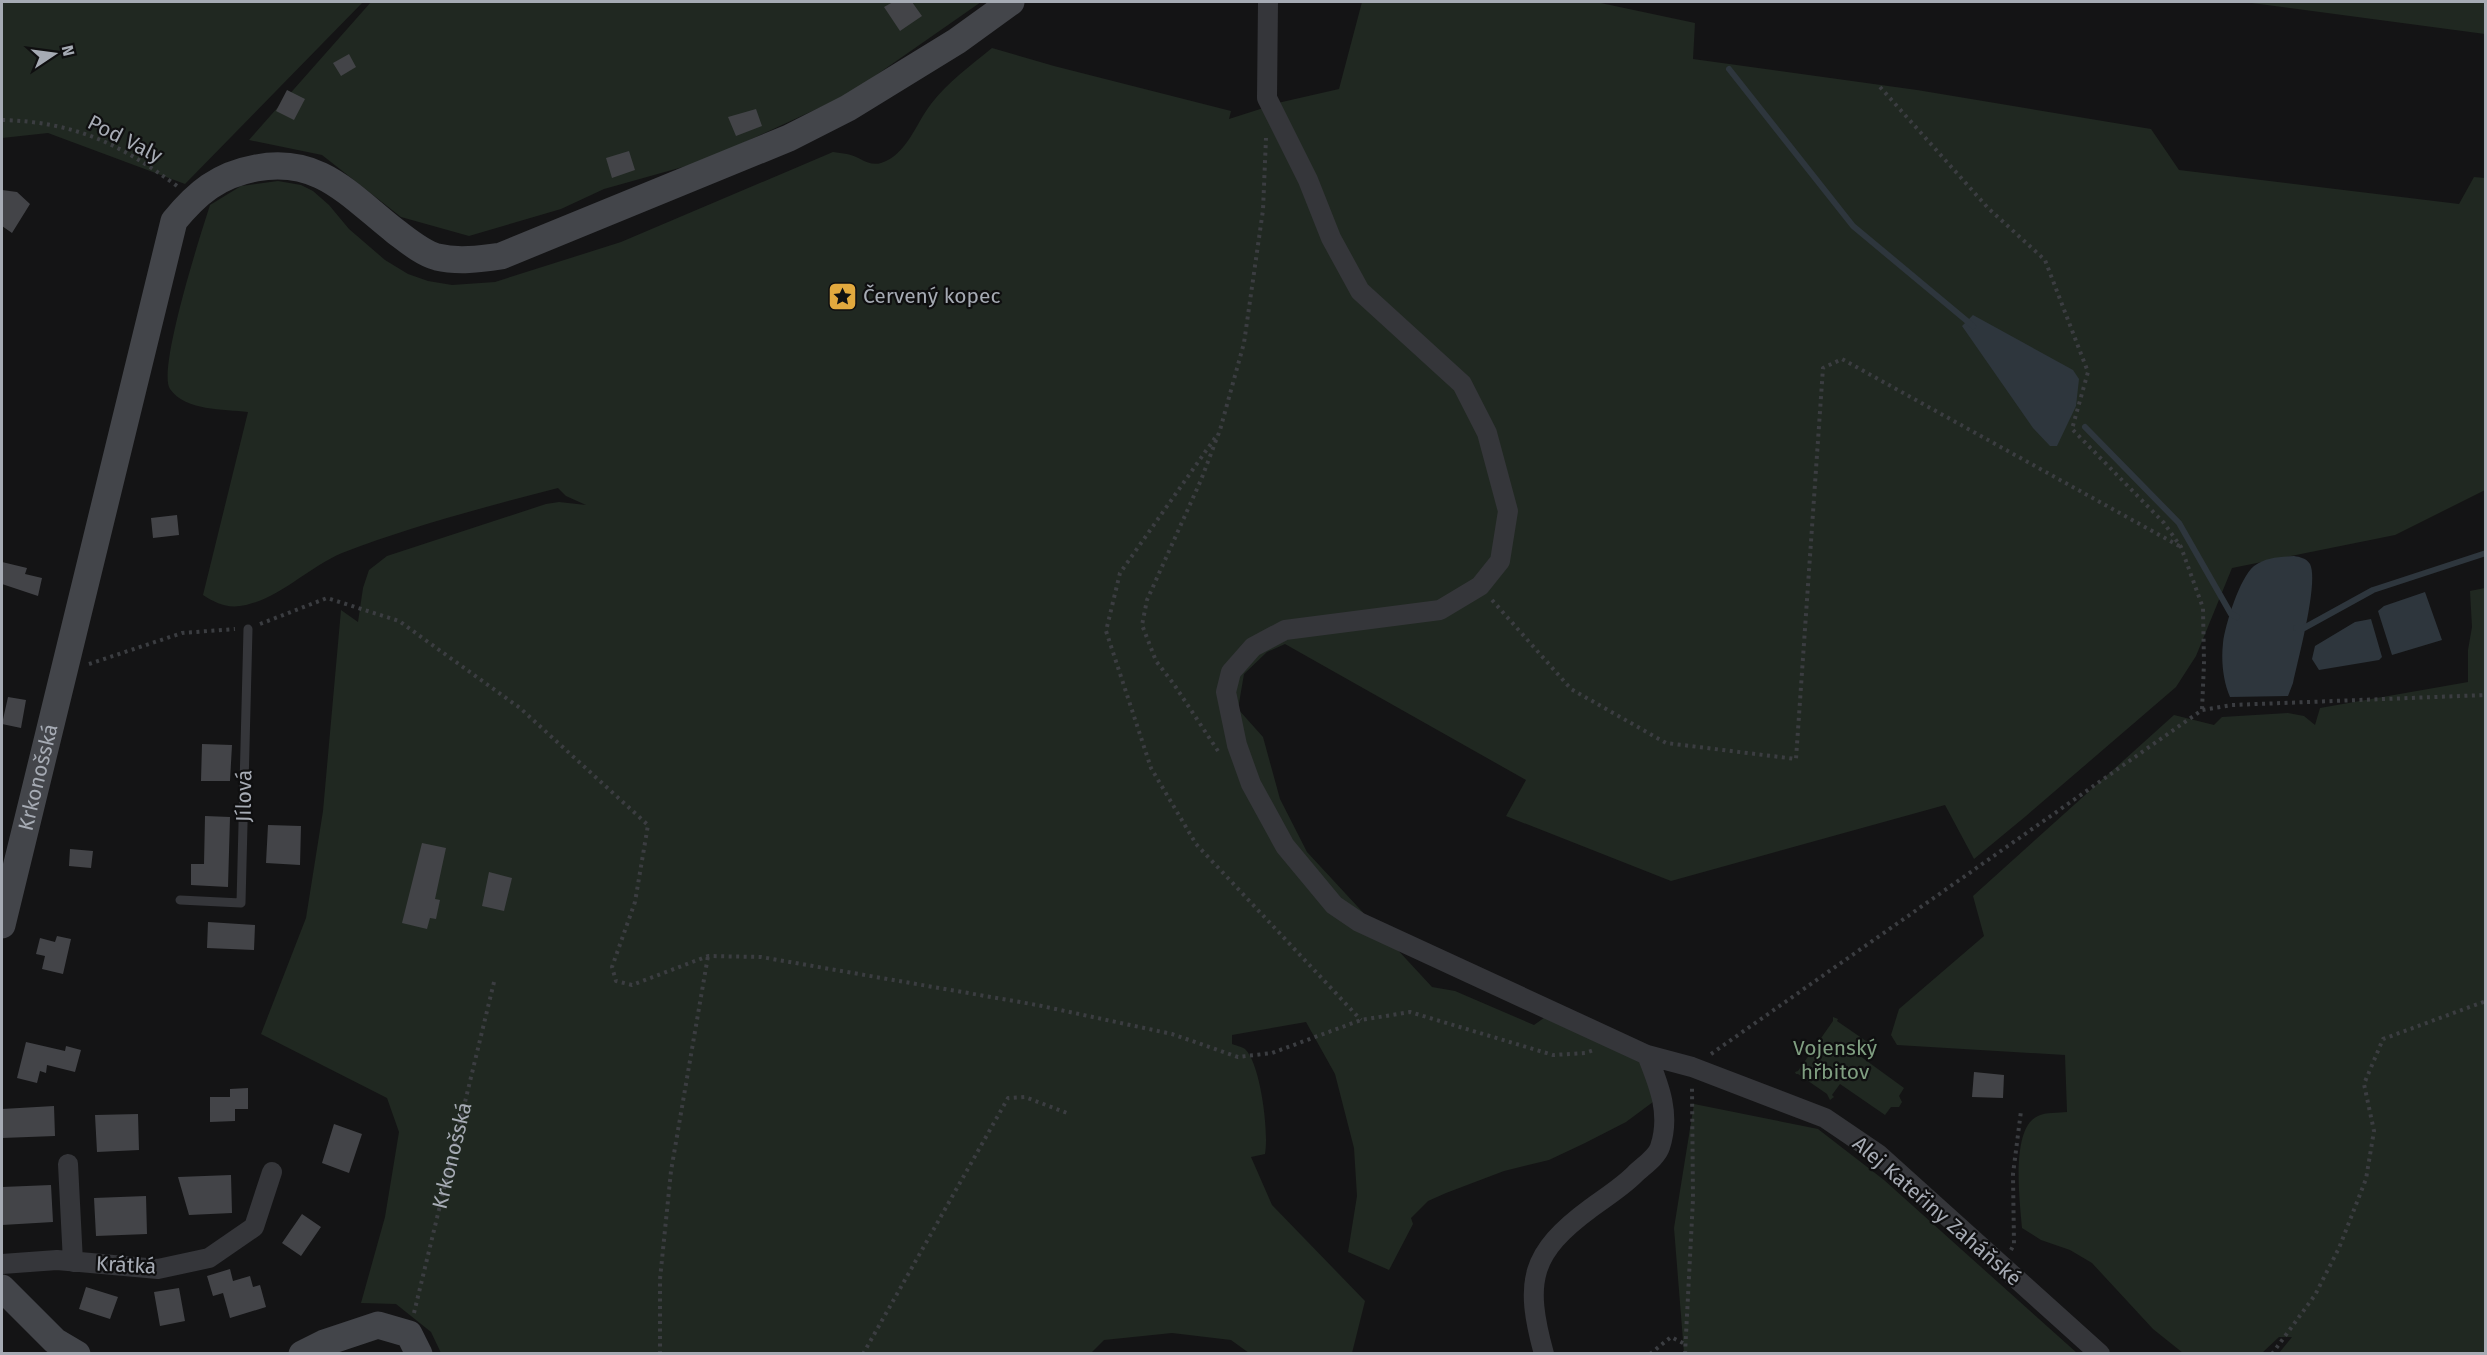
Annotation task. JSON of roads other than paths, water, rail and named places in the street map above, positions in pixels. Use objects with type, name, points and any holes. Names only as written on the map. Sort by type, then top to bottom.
[{"type":"street","name":"Krkonošská","points":[[2,926],[55,700],[174,221],[193,198],[218,180],[244,170],[274,165],[298,166],[326,176],[407,241],[436,257],[465,260],[501,256],[789,138],[848,108],[957,41],[1011,2]]},
{"type":"street","name":"Alej Kateřiny Zaháňské","points":[[1268,2],[1267,98],[1308,180],[1331,238],[1360,291],[1462,384],[1487,433],[1508,511],[1500,561],[1480,586],[1440,610],[1284,630],[1253,646],[1232,672],[1226,692],[1237,745],[1251,784],[1285,846],[1334,905],[1359,922],[1647,1054],[1692,1067],[1825,1118],[1878,1154],[2100,1353]]},
{"type":"street","points":[[1544,1353],[1534,1316],[1533,1290],[1538,1265],[1548,1246],[1566,1226],[1630,1179],[1659,1150],[1665,1119],[1660,1088],[1647,1054]]},
{"type":"street","name":"Krátká","points":[[68,1164],[73,1262]]},
{"type":"street","name":"Krátká","points":[[2,1264],[57,1260],[158,1269],[209,1258],[254,1227],[272,1172]]},
{"type":"street","points":[[2,1288],[55,1341],[77,1353]]},
{"type":"street","points":[[302,1353],[378,1325],[414,1344]]},
{"type":"lane","name":"Jílová","points":[[180,900],[241,903],[248,629]]},
{"type":"waterway","points":[[1729,69],[1853,226],[1973,326]]},
{"type":"waterway","points":[[2085,427],[2179,523],[2231,614],[2237,617]]},
{"type":"waterway","points":[[2296,628],[2304,628],[2373,590],[2486,553]]},
{"type":"place","name":"Červený kopec","points":[[842,296]]},
{"type":"park label","name":"Vojenský hřbitov","points":[[1835,1060]]}]
